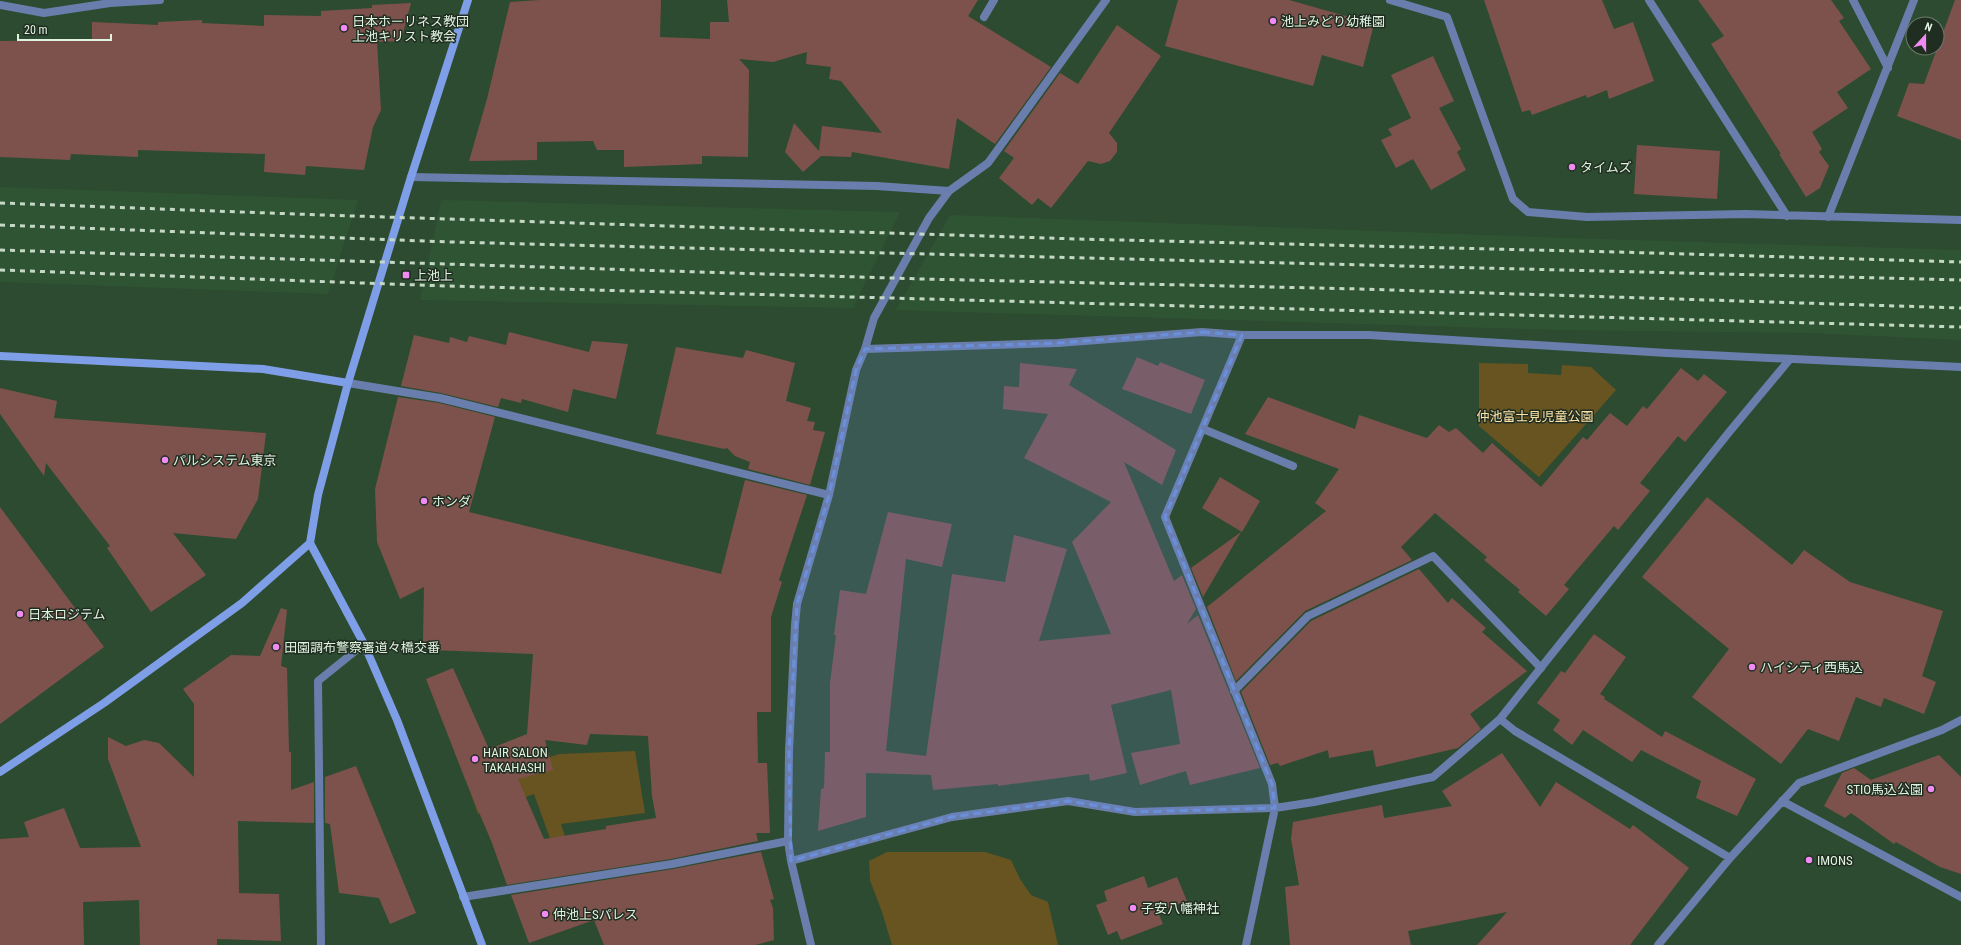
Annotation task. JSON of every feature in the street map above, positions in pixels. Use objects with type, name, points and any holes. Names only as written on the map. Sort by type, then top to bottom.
[{"type":"street","points":[[0,6],[44,13],[110,4],[160,0]]},
{"type":"street","points":[[468,0],[411,177],[348,383],[318,495],[310,543],[364,644],[397,720],[482,945]]},
{"type":"street","points":[[984,17],[994,0]]},
{"type":"street","points":[[811,945],[791,861],[788,841],[789,751],[797,604],[829,495],[856,370],[865,349],[874,318],[929,218],[949,191],[988,163],[1106,0]]},
{"type":"street","points":[[1390,0],[1447,17],[1513,199],[1528,212],[1587,217],[1746,214],[1961,220]]},
{"type":"street","points":[[1649,0],[1787,216]]},
{"type":"street","points":[[1853,0],[1888,68]]},
{"type":"street","points":[[1828,217],[1914,0]]},
{"type":"street","points":[[411,177],[877,186],[949,191]]},
{"type":"street","points":[[865,349],[1058,343],[1202,332],[1242,335],[1369,335],[1790,359],[1961,367]]},
{"type":"street","points":[[1242,335],[1165,517],[1272,784],[1275,808],[1246,945]]},
{"type":"street","points":[[0,356],[263,369],[440,398],[829,495]]},
{"type":"street","points":[[791,861],[952,816],[1068,801],[1135,812],[1275,808],[1314,802],[1433,778],[1500,719],[1730,431],[1790,359]]},
{"type":"street","points":[[1203,428],[1293,466]]},
{"type":"street","points":[[0,772],[104,704],[242,603],[310,543]]},
{"type":"street","points":[[1234,691],[1308,616],[1433,556],[1541,668]]},
{"type":"street","points":[[321,945],[318,681],[364,644]]},
{"type":"street","points":[[1500,719],[1515,731],[1730,858]]},
{"type":"street","points":[[1658,945],[1730,858],[1799,783],[1942,730],[1961,720]]},
{"type":"street","points":[[1782,801],[1961,896]]},
{"type":"street","points":[[463,897],[672,864],[788,841]]},
{"type":"highlighted area","points":[[1202,332],[1242,335],[1165,517],[1272,784],[1275,808],[1135,812],[1068,801],[952,817],[791,861],[789,751],[797,604],[829,495],[856,370],[865,349],[1058,343]]},
{"type":"shaded area","points":[[0,187],[358,200],[328,294],[0,282]]},
{"type":"shaded area","points":[[441,200],[900,212],[853,308],[420,300]]},
{"type":"shaded area","points":[[950,215],[1564,238],[1961,250],[1961,340],[1810,333],[1561,330],[896,310]]},
{"type":"green space","name":"仲池富士見児童公園","points":[[1479,363],[1528,364],[1528,373],[1561,375],[1562,365],[1591,367],[1616,390],[1539,477],[1479,426]]},
{"type":"green space","points":[[635,751],[645,813],[561,824],[576,871],[551,841],[534,794],[478,814],[468,786],[559,754]]},
{"type":"green space","points":[[887,852],[985,852],[1011,860],[1020,879],[1031,895],[1048,902],[1058,945],[892,945],[870,880],[869,861]]},
{"type":"building","points":[[540,0],[661,0],[660,37],[710,39],[710,22],[729,22],[727,0],[978,0],[968,16],[1051,67],[995,144],[957,118],[949,169],[852,152],[851,157],[821,156],[803,172],[785,152],[794,123],[819,151],[822,126],[882,133],[841,81],[829,79],[831,67],[806,64],[807,52],[773,62],[739,59],[749,70],[748,157],[702,156],[702,164],[624,167],[624,150],[597,150],[593,141],[537,142],[537,160],[469,161],[487,99],[510,2]]},
{"type":"building","points":[[1178,0],[1289,0],[1374,24],[1363,67],[1322,55],[1313,86],[1165,46]]},
{"type":"building","points":[[1484,0],[1602,0],[1614,29],[1633,22],[1654,81],[1609,99],[1607,90],[1587,98],[1586,95],[1532,115],[1530,110],[1522,112]]},
{"type":"building","points":[[1698,0],[1831,0],[1844,18],[1839,21],[1871,69],[1837,92],[1848,108],[1812,132],[1822,149],[1819,152],[1829,166],[1820,188],[1806,197],[1779,154],[1781,154],[1711,44],[1724,36]]},
{"type":"building","points":[[1955,0],[1961,0],[1961,140],[1897,116],[1909,83],[1924,84],[1934,56],[1945,56],[1945,27]]},
{"type":"building","points":[[411,3],[401,41],[377,42],[381,110],[373,127],[364,170],[306,166],[305,175],[264,172],[265,154],[138,150],[138,157],[71,154],[70,160],[0,157],[0,41],[92,40],[92,22],[158,25],[158,22],[202,20],[202,23],[264,26],[264,15],[321,16],[321,11],[372,8],[372,5]]},
{"type":"building","points":[[1117,25],[1161,56],[1109,133],[1117,143],[1117,152],[1110,161],[1101,164],[1088,161],[1051,208],[1038,198],[1032,205],[999,178],[1014,158],[1004,151],[1060,73],[1078,84]]},
{"type":"building","points":[[1433,56],[1454,101],[1439,108],[1461,149],[1457,152],[1466,170],[1431,190],[1413,159],[1396,168],[1381,140],[1392,135],[1388,129],[1411,118],[1391,75]]},
{"type":"building","points":[[1637,145],[1720,151],[1717,199],[1634,194]]},
{"type":"building","points":[[509,332],[589,352],[592,341],[628,344],[616,399],[573,389],[568,412],[522,399],[521,403],[501,398],[498,407],[441,393],[401,386],[414,335],[449,343],[450,337],[467,342],[469,336],[506,345]]},
{"type":"building","points":[[676,347],[743,358],[746,350],[795,363],[786,401],[811,408],[807,421],[815,422],[813,430],[825,432],[810,485],[748,469],[750,462],[735,456],[727,448],[724,449],[656,434]]},
{"type":"building","points":[[1137,357],[1158,366],[1160,362],[1205,380],[1191,414],[1122,389]]},
{"type":"building","points":[[1020,363],[1077,369],[1069,385],[1176,450],[1162,485],[1124,462],[1174,581],[1182,575],[1196,609],[1187,624],[1198,615],[1260,768],[1190,785],[1186,771],[1140,785],[1131,753],[1180,744],[1171,690],[1111,705],[1127,773],[1090,781],[1089,774],[998,786],[998,784],[933,790],[931,775],[866,773],[866,817],[818,831],[821,789],[824,788],[825,752],[830,752],[830,683],[840,590],[866,594],[888,512],[952,524],[942,567],[906,559],[886,751],[926,756],[952,574],[1005,582],[1014,535],[1067,549],[1039,641],[1111,634],[1072,542],[1111,502],[1024,458],[1048,414],[1003,409],[1004,386],[1019,387]]},
{"type":"building","points":[[1681,368],[1698,381],[1704,374],[1727,392],[1685,442],[1678,436],[1640,483],[1650,491],[1618,530],[1614,526],[1564,585],[1569,589],[1546,616],[1518,592],[1520,590],[1484,560],[1487,557],[1435,513],[1401,547],[1412,560],[1305,611],[1236,681],[1207,607],[1326,511],[1315,503],[1339,469],[1245,434],[1268,397],[1355,429],[1359,415],[1427,438],[1439,425],[1449,432],[1456,428],[1483,453],[1492,443],[1541,487],[1583,437],[1587,440],[1610,413],[1627,426],[1643,406],[1647,409]]},
{"type":"building","name":"パルシステム東京","points":[[0,388],[57,401],[54,418],[266,433],[258,499],[236,539],[173,533],[206,575],[151,612],[107,548],[110,546],[46,463],[44,476],[0,414]]},
{"type":"building","points":[[398,397],[439,403],[495,417],[469,512],[721,574],[745,480],[807,495],[779,580],[782,582],[771,617],[771,712],[757,712],[758,763],[767,763],[770,833],[756,833],[758,841],[671,859],[507,885],[492,843],[426,679],[453,668],[489,749],[527,734],[533,654],[430,650],[423,641],[424,587],[400,599],[377,542],[375,489]],"holes":[[[590,734],[648,736],[652,796],[656,818],[606,826],[606,829],[544,839],[518,779],[553,770],[545,740],[587,745]]]},
{"type":"building","points":[[1220,477],[1260,501],[1242,532],[1202,508]]},
{"type":"building","points":[[1707,497],[1792,565],[1804,550],[1850,582],[1943,611],[1922,676],[1936,682],[1924,714],[1884,698],[1881,707],[1856,697],[1839,741],[1808,729],[1781,764],[1692,697],[1729,649],[1642,577]]},
{"type":"building","points":[[0,507],[104,647],[0,724]]},
{"type":"building","points":[[1241,532],[1203,597],[1191,568]]},
{"type":"building","points":[[1419,569],[1448,603],[1452,598],[1486,628],[1482,632],[1527,671],[1470,714],[1481,729],[1458,748],[1376,767],[1373,750],[1329,758],[1328,750],[1280,766],[1278,763],[1270,765],[1241,692],[1311,621]]},
{"type":"building","points":[[281,608],[287,610],[281,666],[287,668],[289,752],[291,752],[291,790],[314,782],[314,823],[238,821],[239,893],[279,894],[281,941],[217,939],[217,945],[140,945],[139,900],[83,902],[84,945],[0,945],[0,839],[29,837],[24,822],[64,808],[80,848],[141,847],[108,759],[108,737],[126,746],[144,740],[159,743],[194,777],[194,704],[183,689],[231,655],[260,656]]},
{"type":"building","points":[[1594,634],[1626,657],[1600,694],[1605,697],[1604,699],[1662,737],[1665,731],[1756,779],[1737,816],[1696,798],[1701,781],[1641,750],[1632,762],[1583,730],[1572,745],[1553,730],[1560,720],[1537,703],[1561,671],[1565,673]]},
{"type":"building","points":[[1502,753],[1540,807],[1556,782],[1630,829],[1633,825],[1689,868],[1630,945],[1477,945],[1507,912],[1408,931],[1411,945],[1290,945],[1285,887],[1299,885],[1291,839],[1293,822],[1382,805],[1384,818],[1452,806],[1442,791]]},
{"type":"building","points":[[1939,755],[1961,777],[1961,874],[1940,867],[1896,842],[1894,844],[1851,813],[1845,818],[1824,806],[1842,773],[1854,768],[1871,780]]},
{"type":"building","points":[[356,766],[416,913],[390,924],[379,898],[339,893],[330,824],[325,823],[325,777]]},
{"type":"building","points":[[761,852],[774,899],[770,900],[773,908],[774,940],[755,945],[604,945],[594,920],[529,943],[511,895],[673,869]]},
{"type":"building","points":[[1144,876],[1148,888],[1177,877],[1187,901],[1158,912],[1163,924],[1121,940],[1117,931],[1108,935],[1096,905],[1107,901],[1104,891]]},
{"type":"railway","points":[[0,203],[322,215],[1078,239],[1961,262]]},
{"type":"railway","points":[[0,225],[450,242],[1961,280]]},
{"type":"railway","points":[[0,250],[923,279],[1360,289],[1961,308]]},
{"type":"railway","points":[[0,270],[447,286],[1961,327]]},
{"type":"place","name":"池上みどり幼稚園","points":[[1273,21]]},
{"type":"place","name":"日本ホーリネス教団 上池キリスト教会","points":[[344,28]]},
{"type":"place","name":"タイムズ","points":[[1572,167]]},
{"type":"place","name":"上池上","points":[[406,275]]},
{"type":"place","name":"パルシステム東京","points":[[165,460]]},
{"type":"place","name":"ホンダ","points":[[424,501]]},
{"type":"place","name":"日本ロジテム","points":[[20,614]]},
{"type":"place","name":"田園調布警察署道々橋交番","points":[[276,647]]},
{"type":"place","name":"ハイシティ西馬込","points":[[1752,667]]},
{"type":"place","name":"HAIR SALON TAKAHASHI","points":[[475,759]]},
{"type":"place","name":"STIO馬込公園","points":[[1931,789]]},
{"type":"place","name":"IMONS","points":[[1809,860]]},
{"type":"place","name":"子安八幡神社","points":[[1133,908]]},
{"type":"place","name":"仲池上Sパレス","points":[[545,914]]}]
